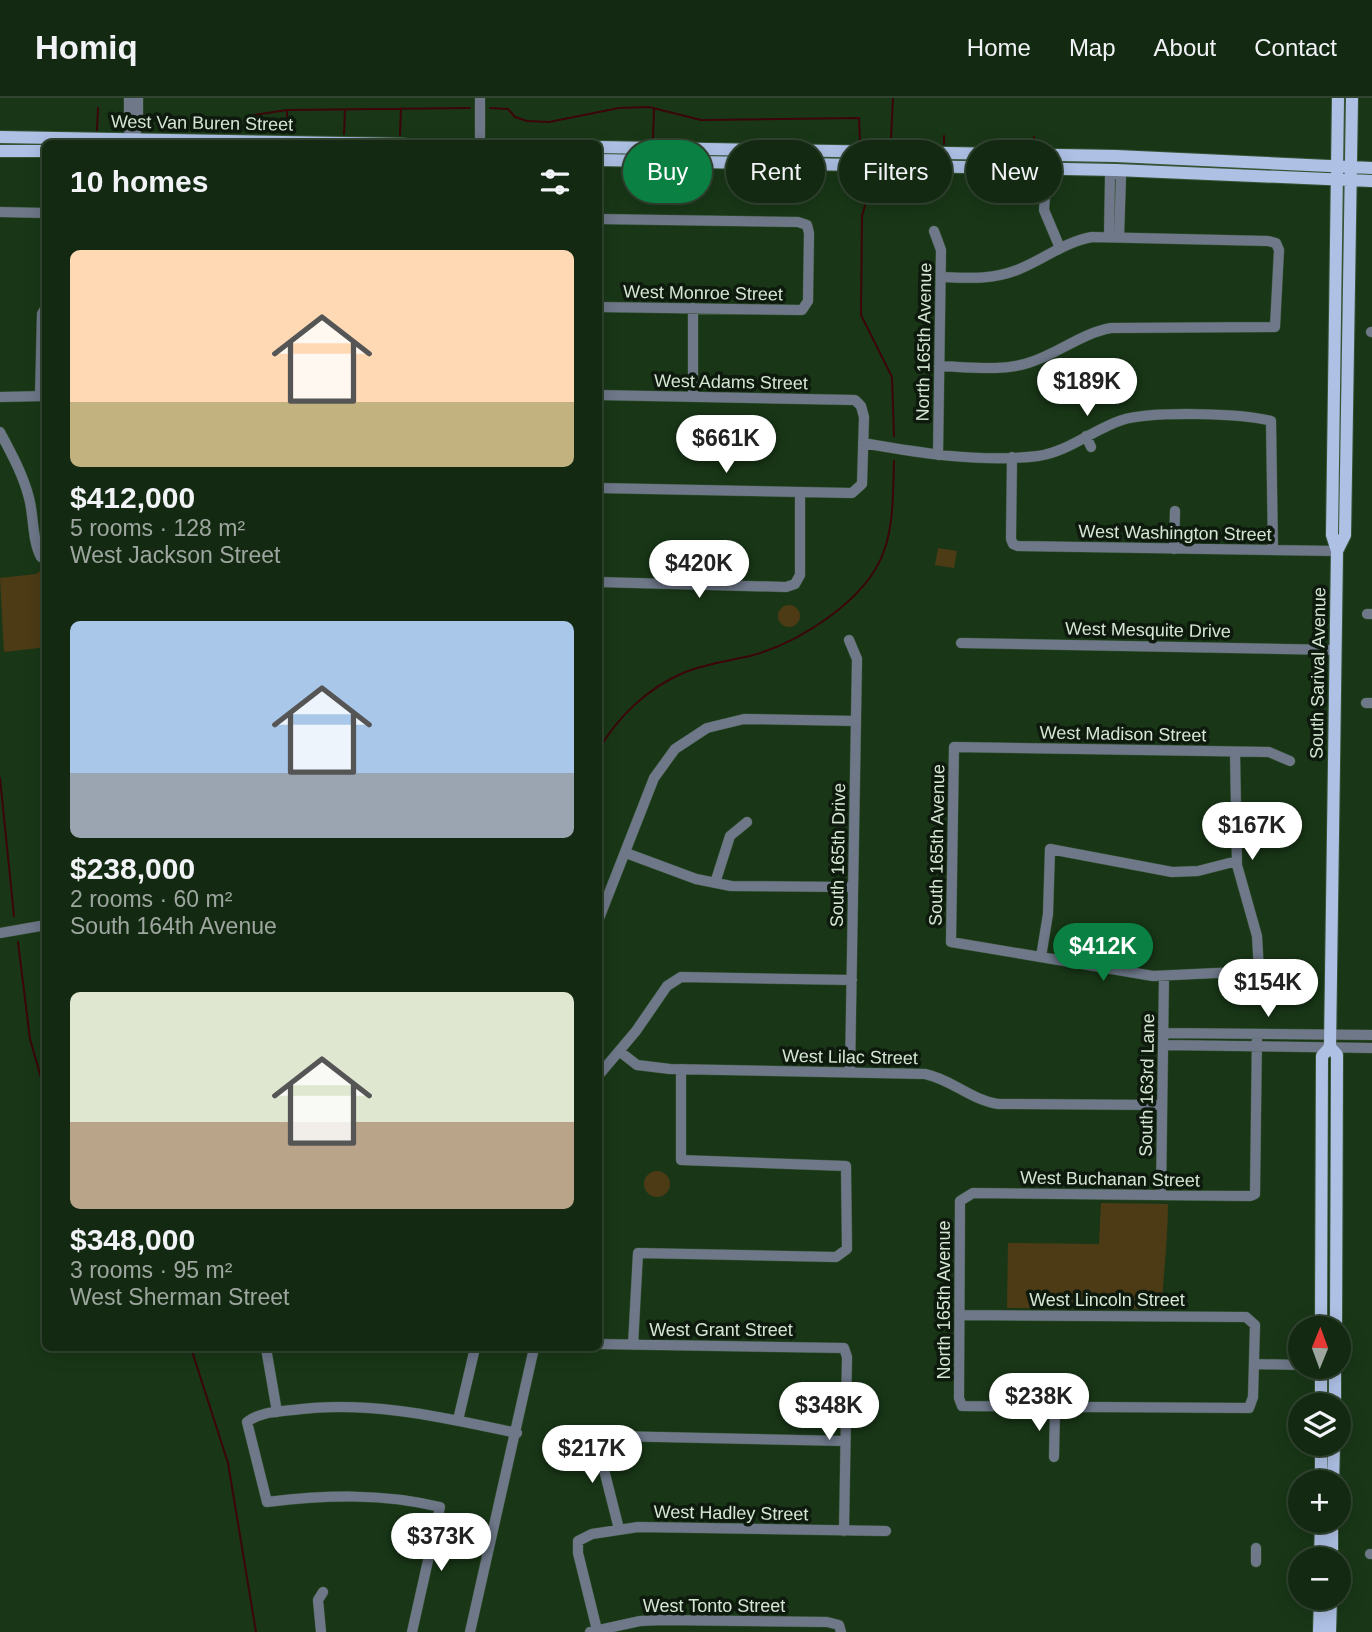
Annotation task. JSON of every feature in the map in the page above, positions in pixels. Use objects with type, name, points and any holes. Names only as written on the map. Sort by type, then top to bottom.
[{"type":"main road","points":[[1338,98],[1344,173]]},
{"type":"main road","points":[[1344,173],[1352,98]]},
{"type":"main road","name":"West Van Buren Street","points":[[0,138],[88,140]]},
{"type":"main road","points":[[602,147],[839,151]]},
{"type":"main road","points":[[0,151],[42,151]]},
{"type":"main road","points":[[952,153],[1116,156],[1344,173],[1372,181]]},
{"type":"main road","points":[[1116,156],[1116,170]]},
{"type":"main road","points":[[602,160],[839,165]]},
{"type":"main road","points":[[952,167],[1344,173],[1372,168]]},
{"type":"main road","name":"South Sarival Avenue","points":[[1336,1316],[1337,1055],[1330,1047],[1330,1034],[1337,551],[1345,535],[1344,173]]},
{"type":"main road","name":"South Sarival Avenue","points":[[1321,1316],[1322,1055],[1330,1047]]},
{"type":"main road","points":[[1319,1632],[1320,1610]]},
{"type":"main road","points":[[1330,1632],[1331,1610]]},
{"type":"street","points":[[129,98],[128,130],[132,140]]},
{"type":"street","points":[[132,140],[138,127],[138,98]]},
{"type":"street","points":[[480,98],[480,140]]},
{"type":"street","points":[[1114,237],[1110,177],[1116,170]]},
{"type":"street","points":[[1045,203],[1044,210],[1060,248]]},
{"type":"street","points":[[0,212],[42,213]]},
{"type":"street","name":"West Monroe Street","points":[[602,219],[798,222],[807,225],[807,307],[602,307]]},
{"type":"street","name":"North 165th Avenue","points":[[934,231],[941,250],[938,455]]},
{"type":"street","points":[[939,366],[1016,366],[1042,359],[1098,330],[1111,328],[1275,327],[1279,250],[1276,243],[1114,237],[1076,240],[1024,267],[999,275],[941,277]]},
{"type":"street","points":[[693,309],[693,397]]},
{"type":"street","points":[[42,312],[42,355]]},
{"type":"street","name":"West Adams Street","points":[[602,395],[855,400],[861,406],[863,443]]},
{"type":"street","points":[[0,397],[42,396]]},
{"type":"street","points":[[602,488],[852,493],[859,489],[863,443],[938,455],[1041,456],[1137,417],[1271,421],[1274,432],[1273,550]]},
{"type":"street","points":[[0,432],[25,483],[42,553]]},
{"type":"street","points":[[1086,436],[1091,447]]},
{"type":"street","name":"West Washington Street","points":[[1012,457],[1013,544],[1337,551]]},
{"type":"street","points":[[602,582],[786,587],[795,584],[800,575],[800,492]]},
{"type":"street","points":[[1174,549],[1175,511]]},
{"type":"street","name":"South 165th Drive","points":[[849,640],[857,659],[850,1072]]},
{"type":"street","name":"West Mesquite Drive","points":[[961,643],[1336,650]]},
{"type":"street","points":[[602,911],[653,778],[675,749],[707,728],[744,719],[856,721]]},
{"type":"street","name":"West Madison Street","points":[[954,747],[1269,752],[1290,761]]},
{"type":"street","name":"South 165th Avenue","points":[[954,747],[951,942],[1041,957]]},
{"type":"street","points":[[1235,752],[1237,861],[1257,936],[1259,971],[1164,976],[1041,957],[1048,914],[1050,849],[1172,872],[1198,871],[1237,861]]},
{"type":"street","points":[[715,883],[730,836],[747,822]]},
{"type":"street","points":[[626,853],[715,883],[853,887]]},
{"type":"street","points":[[0,933],[42,926]]},
{"type":"street","name":"South 163rd Lane","points":[[1161,1195],[1164,976]]},
{"type":"street","points":[[602,1071],[667,986],[681,978],[852,980]]},
{"type":"street","points":[[1163,1033],[1372,1035]]},
{"type":"street","points":[[1257,1034],[1257,1046]]},
{"type":"street","points":[[1163,1045],[1372,1048]]},
{"type":"street","name":"West Buchanan Street","points":[[966,1195],[1255,1194],[1257,1046]]},
{"type":"street","name":"West Lilac Street","points":[[619,1051],[637,1065],[681,1069],[896,1072],[940,1077],[985,1102],[998,1104],[1162,1105]]},
{"type":"street","points":[[634,1345],[638,1253],[836,1256],[847,1249],[846,1166],[681,1160],[681,1069]]},
{"type":"street","name":"North 165th Avenue","points":[[966,1195],[960,1201],[962,1406],[1055,1408]]},
{"type":"street","name":"West Lincoln Street","points":[[960,1315],[1247,1317],[1255,1325],[1254,1363]]},
{"type":"street","name":"West Grant Street","points":[[602,1344],[844,1349],[847,1357],[845,1441]]},
{"type":"street","points":[[267,1351],[277,1412]]},
{"type":"street","points":[[458,1420],[474,1351]]},
{"type":"street","points":[[470,1632],[533,1351]]},
{"type":"street","points":[[1054,1457],[1055,1408],[1249,1408],[1252,1404],[1254,1363],[1288,1364]]},
{"type":"street","points":[[412,1632],[440,1507],[368,1496],[316,1496],[267,1502],[247,1422],[257,1414],[374,1406],[517,1433]]},
{"type":"street","points":[[619,1529],[599,1450],[601,1440],[612,1436],[845,1441],[844,1531]]},
{"type":"street","name":"West Hadley Street","points":[[594,1631],[578,1553],[578,1541],[592,1534],[619,1529],[886,1531]]},
{"type":"street","points":[[1256,1548],[1256,1562]]},
{"type":"street","points":[[321,1632],[318,1600],[323,1592]]},
{"type":"street","name":"West Tonto Street","points":[[594,1631],[640,1621],[663,1620],[827,1622],[840,1628]]},
{"type":"shaded area","points":[[938,548],[957,551],[954,568],[935,565]]},
{"type":"shaded area","points":[[42,569],[42,646],[4,652],[0,578],[36,574]]},
{"type":"shaded area","points":[[785,605],[793,605],[800,612],[800,620],[793,627],[785,627],[778,620],[778,612]]},
{"type":"shaded area","points":[[657,1171],[666,1175],[670,1184],[666,1193],[657,1197],[648,1193],[644,1184],[648,1175]]},
{"type":"shaded area","points":[[1101,1203],[1168,1204],[1162,1309],[1007,1308],[1008,1243],[1099,1244]]},
{"type":"waterway","points":[[891,138],[893,98]]},
{"type":"waterway","points":[[490,108],[508,109],[515,117],[527,121],[549,122],[619,108],[649,107],[701,120],[859,118],[860,140]]},
{"type":"waterway","points":[[97,130],[98,108]]},
{"type":"waterway","points":[[400,135],[401,108]]},
{"type":"waterway","points":[[254,132],[254,115],[287,110],[470,108]]},
{"type":"waterway","points":[[653,139],[654,109]]},
{"type":"waterway","points":[[287,110],[287,132]]},
{"type":"waterway","points":[[344,134],[345,110]]},
{"type":"waterway","points":[[866,203],[862,216],[861,315],[892,377],[894,436]]},
{"type":"waterway","points":[[602,745],[624,715],[646,695],[670,679],[699,667],[769,650],[809,630],[847,602],[863,586],[884,551],[891,518],[894,461]]},
{"type":"waterway","points":[[0,778],[14,916]]},
{"type":"waterway","points":[[18,942],[30,1039],[42,1081]]},
{"type":"waterway","points":[[192,1351],[228,1463],[256,1632]]}]
